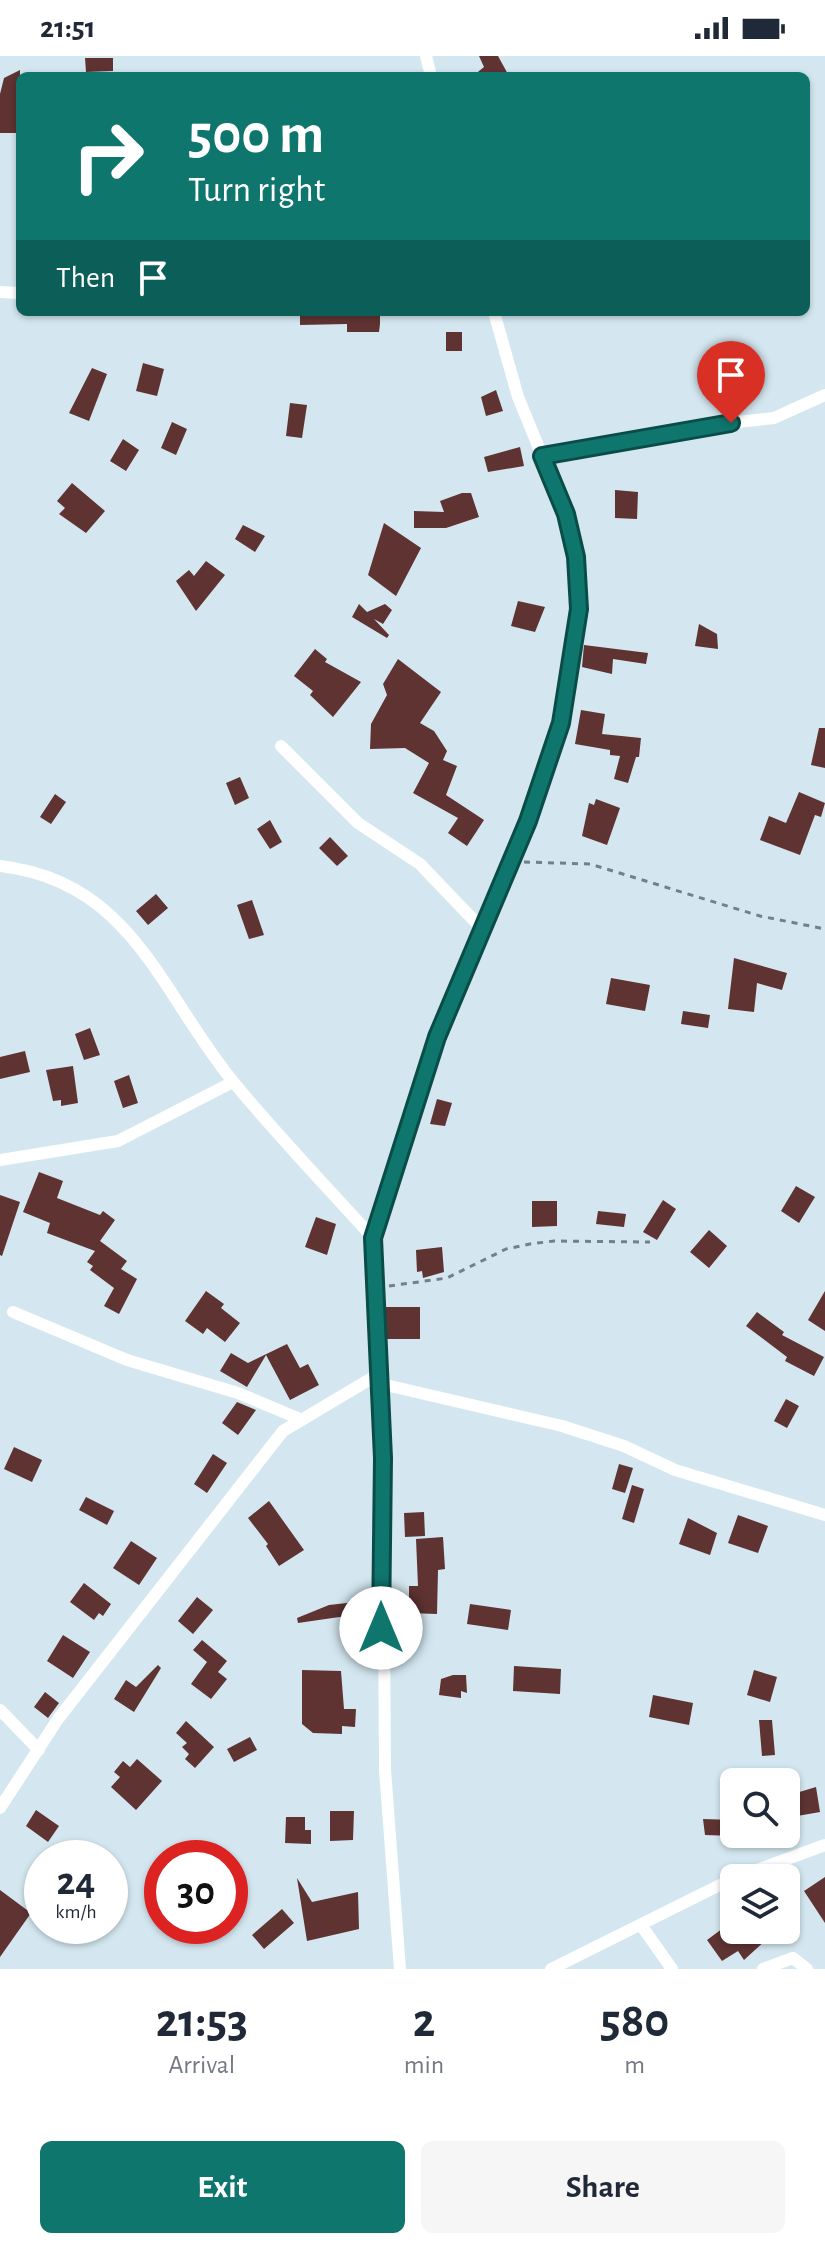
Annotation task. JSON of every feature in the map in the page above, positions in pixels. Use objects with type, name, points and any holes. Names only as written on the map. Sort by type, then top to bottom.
[{"type":"street","points":[[400,1969],[385,1770],[383,1458],[373,1238],[437,1037],[484,931],[561,723],[579,609],[576,557],[566,514],[518,397],[495,316]]},
{"type":"street","points":[[542,456],[710,425],[774,418],[825,395]]},
{"type":"street","points":[[281,746],[358,823],[420,864],[484,931]]},
{"type":"street","points":[[0,866],[64,882],[107,909],[167,984],[233,1082],[373,1238]]},
{"type":"street","points":[[0,1160],[118,1141],[233,1082]]},
{"type":"street","points":[[13,1312],[127,1360],[238,1393],[300,1419]]},
{"type":"street","points":[[0,1808],[58,1719],[283,1431],[377,1375]]},
{"type":"street","points":[[377,1375],[386,1385],[562,1426],[624,1446],[675,1470],[825,1515]]},
{"type":"street","points":[[0,1710],[39,1750]]},
{"type":"street","points":[[773,1864],[825,1845]]},
{"type":"street","points":[[551,1969],[720,1885]]},
{"type":"street","points":[[641,1925],[672,1969]]},
{"type":"street","points":[[763,1969],[793,1958],[807,1969]]},
{"type":"path","points":[[512,860],[590,864],[760,916],[825,929]]},
{"type":"path","points":[[373,1287],[403,1286],[447,1278],[506,1249],[530,1244],[554,1241],[650,1242]]},
{"type":"building","points":[[479,56],[498,56],[507,72],[478,72],[484,67]]},
{"type":"building","points":[[85,58],[113,58],[113,71],[86,72]]},
{"type":"building","points":[[16,72],[16,133],[0,133],[0,94],[4,78]]},
{"type":"building","points":[[300,316],[380,316],[379,332],[347,332],[347,324],[300,325]]},
{"type":"building","points":[[446,332],[462,332],[462,351],[446,351]]},
{"type":"building","points":[[143,363],[164,369],[157,396],[136,391]]},
{"type":"building","points":[[92,368],[107,374],[89,421],[69,413]]},
{"type":"building","points":[[496,390],[503,411],[486,416],[481,397]]},
{"type":"building","points":[[290,403],[307,405],[302,438],[286,436]]},
{"type":"building","points":[[172,422],[187,429],[176,455],[161,448]]},
{"type":"building","points":[[123,439],[139,450],[126,471],[110,461]]},
{"type":"building","points":[[520,447],[524,466],[488,472],[484,457]]},
{"type":"building","points":[[72,483],[105,511],[86,533],[59,514],[65,508],[57,501]]},
{"type":"building","points":[[615,490],[638,492],[637,519],[615,518]]},
{"type":"building","points":[[471,493],[479,517],[446,528],[414,528],[414,511],[444,512],[440,501]]},
{"type":"building","points":[[384,523],[421,548],[396,596],[368,575]]},
{"type":"building","points":[[243,525],[265,536],[255,552],[235,539]]},
{"type":"building","points":[[206,561],[225,575],[196,611],[176,581],[189,570],[194,576]]},
{"type":"building","points":[[518,601],[545,607],[535,632],[511,626]]},
{"type":"building","points":[[359,604],[367,612],[385,604],[392,610],[383,624],[374,619],[389,635],[387,638],[352,617]]},
{"type":"building","points":[[699,624],[717,634],[718,649],[695,646]]},
{"type":"building","points":[[584,645],[648,653],[646,664],[613,659],[612,674],[582,667]]},
{"type":"building","points":[[315,649],[327,659],[325,662],[361,682],[333,717],[310,695],[313,691],[294,676]]},
{"type":"building","points":[[398,659],[441,692],[420,723],[434,731],[447,751],[443,760],[457,766],[446,795],[484,820],[467,846],[448,833],[458,818],[413,793],[429,763],[405,748],[370,749],[371,724],[387,695],[383,684]]},
{"type":"building","points":[[581,710],[605,714],[602,734],[641,738],[639,757],[636,757],[628,783],[614,779],[620,756],[610,755],[610,750],[575,744]]},
{"type":"building","points":[[819,728],[825,728],[825,768],[811,765]]},
{"type":"building","points":[[240,777],[249,798],[235,805],[226,783]]},
{"type":"building","points":[[799,792],[825,803],[821,817],[815,815],[800,855],[760,840],[769,816],[786,823]]},
{"type":"building","points":[[55,794],[66,802],[51,824],[40,817]]},
{"type":"building","points":[[596,799],[620,808],[607,845],[582,836],[589,803],[594,805]]},
{"type":"building","points":[[270,820],[282,842],[270,849],[257,829]]},
{"type":"building","points":[[330,837],[348,856],[337,866],[319,848]]},
{"type":"building","points":[[156,894],[168,908],[148,925],[136,911]]},
{"type":"building","points":[[252,900],[264,935],[249,939],[237,905]]},
{"type":"building","points":[[734,958],[787,973],[782,990],[757,983],[754,1012],[728,1009]]},
{"type":"building","points":[[611,978],[650,985],[645,1011],[606,1004]]},
{"type":"building","points":[[683,1011],[710,1015],[708,1028],[681,1024]]},
{"type":"building","points":[[90,1028],[100,1055],[84,1060],[75,1034]]},
{"type":"building","points":[[25,1051],[30,1072],[0,1079],[0,1057]]},
{"type":"building","points":[[73,1066],[78,1103],[61,1106],[61,1100],[53,1101],[46,1070]]},
{"type":"building","points":[[129,1075],[138,1103],[123,1108],[114,1081]]},
{"type":"building","points":[[437,1099],[452,1103],[445,1126],[430,1124]]},
{"type":"building","points":[[39,1172],[63,1181],[57,1198],[100,1215],[103,1211],[115,1220],[100,1241],[127,1261],[121,1269],[137,1279],[119,1314],[104,1306],[114,1288],[90,1270],[93,1266],[87,1262],[95,1251],[47,1233],[50,1223],[23,1212]]},
{"type":"building","points":[[796,1186],[815,1197],[799,1223],[781,1211]]},
{"type":"building","points":[[0,1195],[20,1202],[2,1256],[0,1255]]},
{"type":"building","points":[[663,1200],[676,1209],[657,1240],[643,1232]]},
{"type":"building","points":[[532,1201],[557,1201],[557,1226],[532,1227]]},
{"type":"building","points":[[598,1211],[626,1214],[624,1227],[596,1224]]},
{"type":"building","points":[[316,1217],[336,1224],[327,1255],[305,1247]]},
{"type":"building","points":[[709,1230],[727,1246],[709,1268],[690,1252]]},
{"type":"building","points":[[442,1247],[444,1272],[423,1278],[422,1271],[417,1272],[416,1250]]},
{"type":"building","points":[[206,1291],[224,1304],[221,1308],[240,1323],[225,1342],[207,1328],[203,1334],[185,1321]]},
{"type":"building","points":[[825,1291],[825,1331],[808,1320]]},
{"type":"building","points":[[385,1307],[420,1307],[420,1339],[387,1339]]},
{"type":"building","points":[[757,1312],[784,1332],[782,1335],[824,1357],[814,1376],[785,1361],[787,1357],[746,1326]]},
{"type":"building","points":[[287,1344],[300,1368],[308,1364],[319,1385],[290,1400],[266,1355],[247,1387],[220,1371],[231,1353],[248,1363]]},
{"type":"building","points":[[786,1399],[799,1406],[787,1428],[774,1421]]},
{"type":"building","points":[[237,1402],[256,1410],[238,1435],[222,1423]]},
{"type":"building","points":[[14,1447],[42,1460],[32,1482],[4,1469]]},
{"type":"building","points":[[213,1454],[227,1463],[207,1493],[194,1484]]},
{"type":"building","points":[[619,1464],[633,1468],[625,1493],[612,1489]]},
{"type":"building","points":[[632,1485],[644,1489],[634,1523],[622,1519]]},
{"type":"building","points":[[86,1497],[114,1511],[107,1525],[79,1510]]},
{"type":"building","points":[[269,1501],[304,1550],[279,1566],[266,1546],[268,1544],[248,1518]]},
{"type":"building","points":[[424,1512],[425,1536],[405,1537],[404,1513]]},
{"type":"building","points":[[738,1515],[768,1526],[758,1553],[728,1543]]},
{"type":"building","points":[[688,1518],[717,1533],[710,1555],[679,1544]]},
{"type":"building","points":[[443,1537],[445,1569],[438,1570],[437,1614],[409,1613],[409,1586],[418,1586],[416,1539]]},
{"type":"building","points":[[131,1541],[157,1558],[139,1585],[113,1568]]},
{"type":"building","points":[[84,1583],[111,1604],[103,1616],[99,1613],[94,1620],[70,1602]]},
{"type":"building","points":[[197,1597],[213,1610],[193,1634],[178,1621]]},
{"type":"building","points":[[365,1601],[367,1613],[298,1623],[297,1618],[329,1605]]},
{"type":"building","points":[[470,1604],[511,1610],[508,1630],[467,1624]]},
{"type":"building","points":[[63,1635],[90,1652],[73,1678],[47,1661]]},
{"type":"building","points":[[202,1640],[227,1661],[218,1672],[227,1679],[211,1699],[191,1684],[207,1662],[193,1650]]},
{"type":"building","points":[[158,1665],[161,1668],[134,1712],[114,1699],[126,1680],[136,1687]]},
{"type":"building","points":[[514,1666],[561,1669],[560,1694],[513,1691]]},
{"type":"building","points":[[302,1670],[341,1671],[344,1709],[356,1709],[355,1727],[342,1726],[342,1734],[313,1733],[302,1724]]},
{"type":"building","points":[[754,1670],[777,1677],[770,1702],[747,1695]]},
{"type":"building","points":[[466,1675],[467,1693],[461,1691],[461,1698],[439,1695],[441,1679]]},
{"type":"building","points":[[45,1692],[59,1703],[48,1718],[34,1707]]},
{"type":"building","points":[[653,1695],[693,1703],[689,1725],[649,1717]]},
{"type":"building","points":[[759,1720],[772,1720],[775,1755],[762,1756]]},
{"type":"building","points":[[186,1721],[214,1747],[195,1768],[185,1759],[189,1754],[182,1747],[187,1743],[176,1733]]},
{"type":"building","points":[[250,1737],[257,1750],[234,1762],[227,1749]]},
{"type":"building","points":[[137,1759],[162,1781],[136,1810],[111,1787],[120,1777],[114,1772],[123,1761],[130,1767]]},
{"type":"building","points":[[816,1787],[820,1812],[800,1816],[800,1792]]},
{"type":"building","points":[[36,1810],[59,1826],[49,1840],[45,1840],[26,1826]]},
{"type":"building","points":[[330,1811],[354,1811],[353,1840],[330,1841]]},
{"type":"building","points":[[286,1817],[305,1817],[305,1830],[311,1830],[311,1844],[285,1843]]},
{"type":"building","points":[[703,1819],[720,1820],[720,1836],[705,1835]]},
{"type":"building","points":[[825,1877],[825,1923],[804,1891]]},
{"type":"building","points":[[297,1878],[312,1902],[358,1892],[359,1929],[307,1941]]},
{"type":"building","points":[[0,1890],[24,1908],[24,1923],[0,1957]]},
{"type":"building","points":[[282,1909],[294,1923],[264,1949],[252,1935]]},
{"type":"building","points":[[720,1930],[720,1944],[762,1944],[744,1960],[738,1951],[722,1961],[707,1940]]},
{"type":"route","points":[[381,1628],[383,1458],[372,1271],[373,1238],[437,1037],[528,821],[561,723],[579,609],[576,557],[566,514],[542,456],[731,423]]}]
